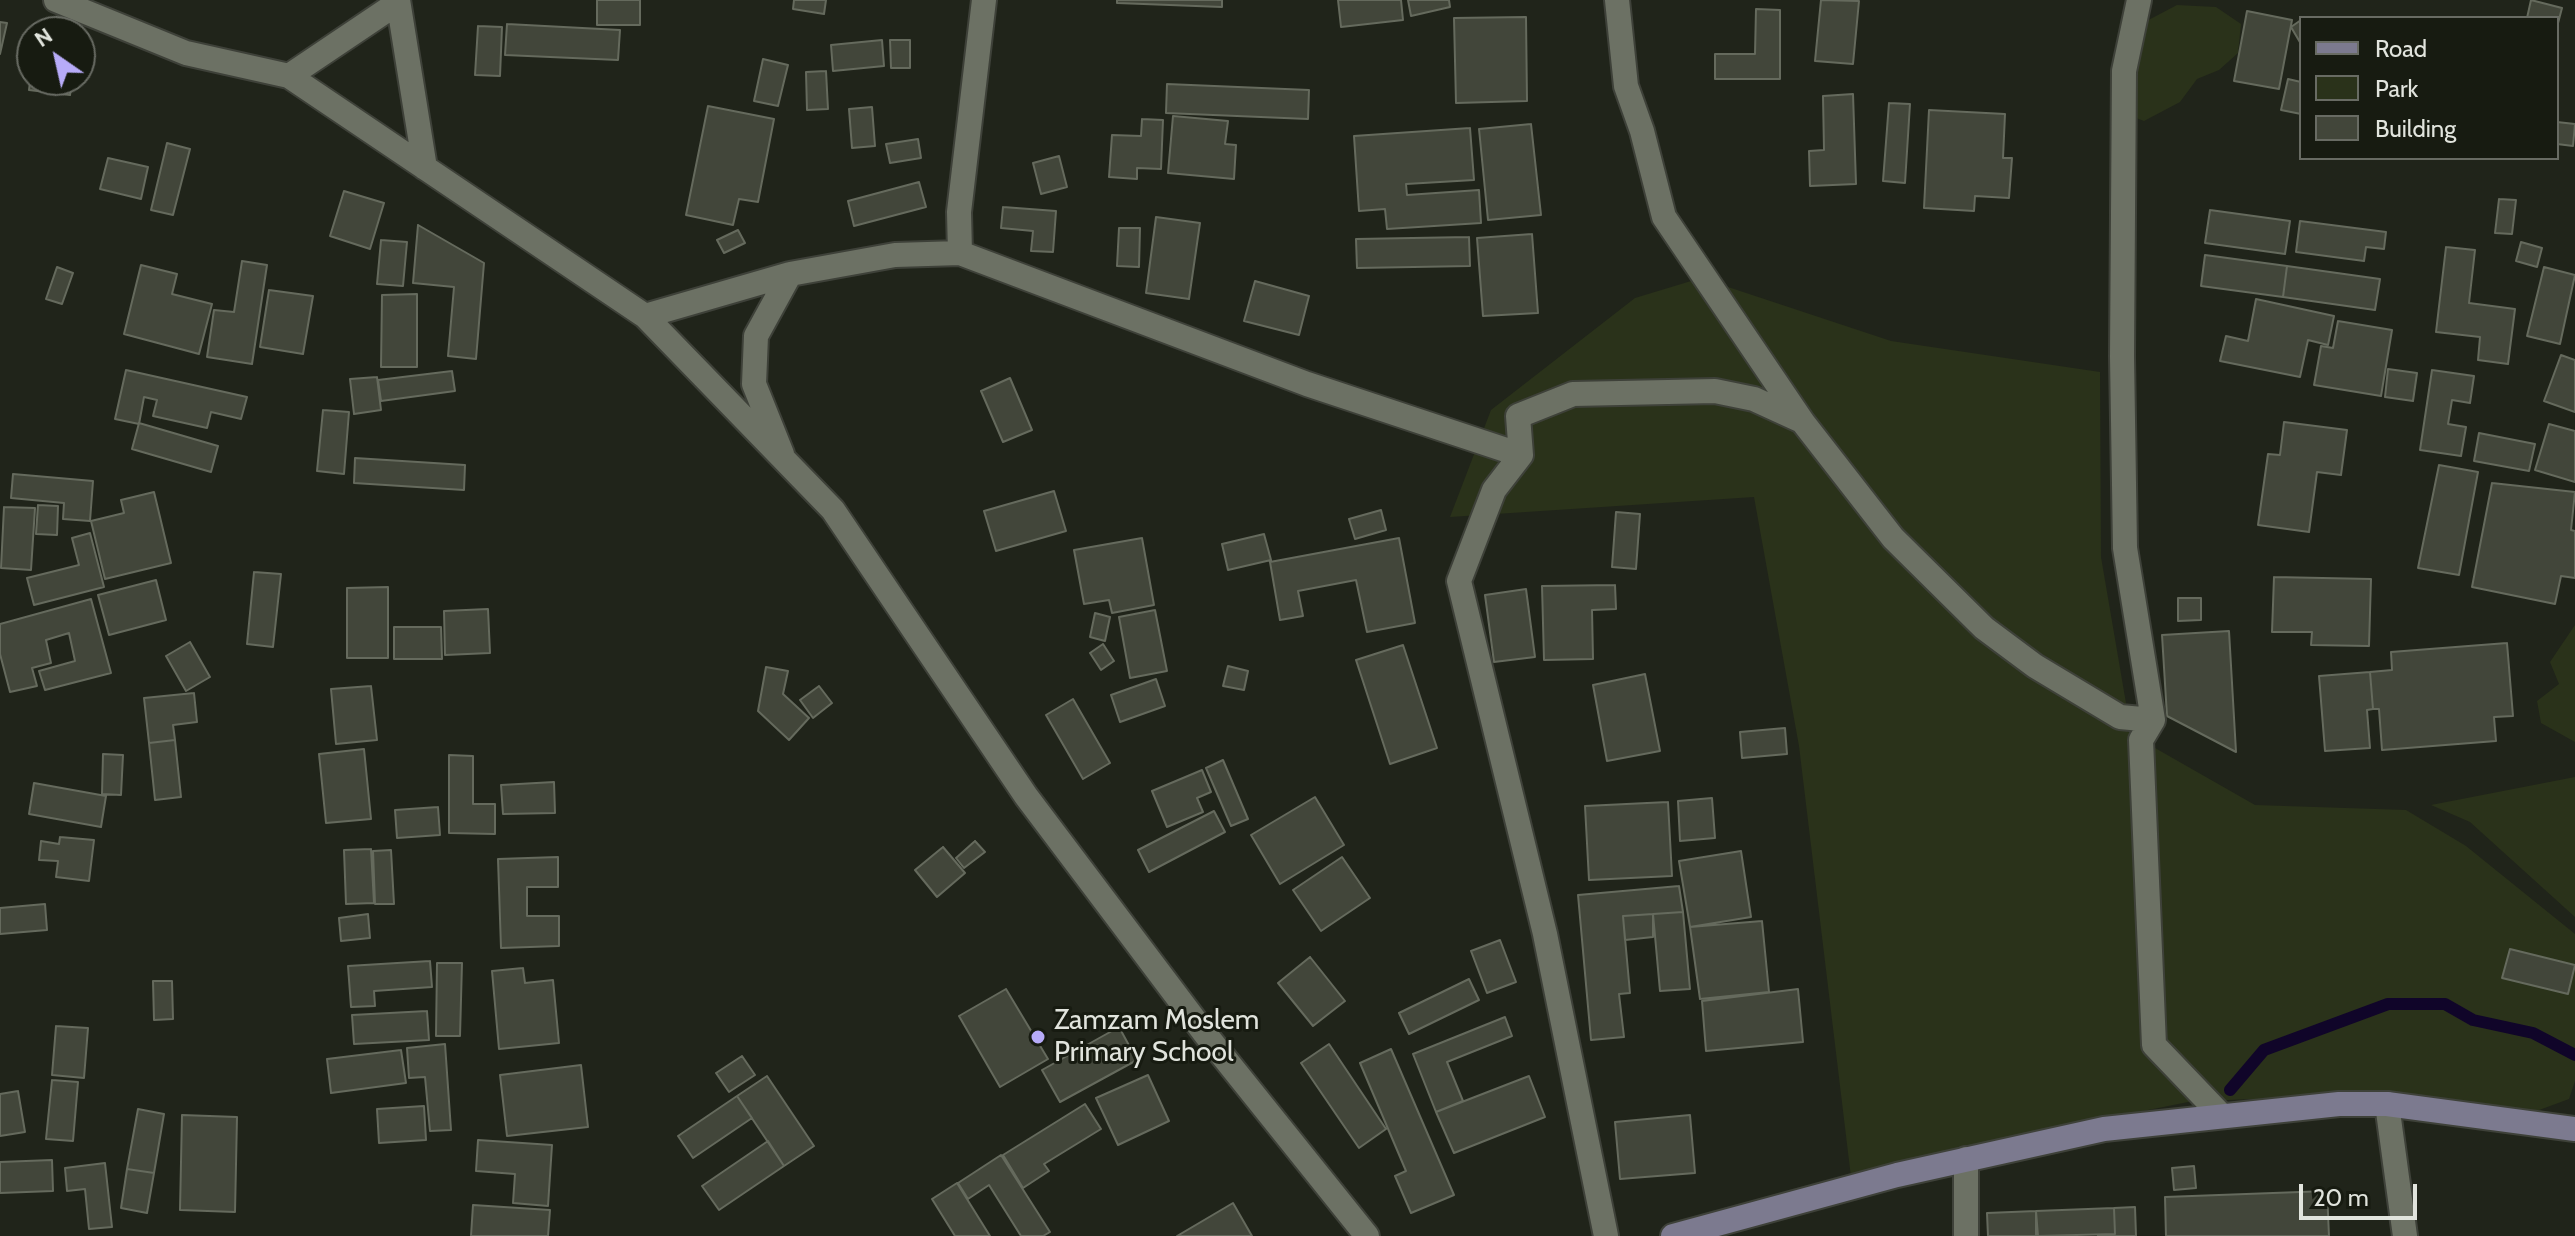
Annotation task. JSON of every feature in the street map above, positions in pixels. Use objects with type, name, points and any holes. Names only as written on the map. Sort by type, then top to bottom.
[{"type":"street","points":[[56,0],[186,53],[289,76],[645,316],[833,510],[1026,796],[1206,1035],[1367,1236]]},
{"type":"street","points":[[960,253],[959,212],[984,0]]},
{"type":"street","points":[[1617,0],[1626,86],[1642,131],[1664,217],[1802,421],[1893,538],[1984,628],[2035,666],[2120,717],[2153,720]]},
{"type":"street","points":[[2139,0],[2124,71],[2122,356],[2125,548],[2153,720],[2141,740],[2154,1045],[2221,1115]]},
{"type":"street","points":[[289,76],[397,2],[425,168]]},
{"type":"street","points":[[645,316],[790,274],[895,255],[960,253],[1307,384],[1521,455]]},
{"type":"street","points":[[786,463],[754,384],[756,336],[790,274]]},
{"type":"street","points":[[1606,1236],[1545,934],[1459,581],[1494,490],[1521,455],[1518,416],[1573,394],[1715,391],[1754,399],[1802,421]]},
{"type":"street","points":[[1673,1236],[1966,1159],[2104,1129],[2221,1115],[2339,1104],[2387,1104],[2575,1129]]},
{"type":"street","points":[[2387,1104],[2405,1236]]},
{"type":"street","points":[[1966,1159],[1966,1236]]},
{"type":"green space","points":[[2177,5],[2216,7],[2241,24],[2238,53],[2219,70],[2197,79],[2180,102],[2144,121],[2126,114],[2139,25]]},
{"type":"green space","points":[[1701,278],[1977,636],[2141,740],[2255,805],[2406,810],[2466,846],[2575,934],[2575,1081],[2569,1099],[2531,1113],[2407,1103],[2249,1099],[2188,1102],[1955,1149],[1851,1177],[1799,746],[1754,497],[1450,517],[1491,410],[1635,298]]},
{"type":"green space","points":[[1722,285],[1891,341],[2100,372],[2101,557],[2127,709],[1989,620],[1900,532],[1795,396]]},
{"type":"green space","points":[[2575,625],[2575,742],[2541,723],[2537,701],[2559,684],[2550,662]]},
{"type":"green space","points":[[2575,777],[2575,917],[2470,822],[2431,805]]},
{"type":"building","points":[[597,0],[640,0],[640,25],[597,25]]},
{"type":"building","points":[[794,0],[826,0],[824,14],[793,9]]},
{"type":"building","points":[[1117,0],[1222,0],[1222,7],[1117,3]]},
{"type":"building","points":[[1338,0],[1401,0],[1403,20],[1341,27]]},
{"type":"building","points":[[1408,0],[1449,0],[1450,7],[1411,16]]},
{"type":"building","points":[[1821,0],[1859,1],[1853,64],[1815,61]]},
{"type":"building","points":[[2531,0],[2562,8],[2559,19],[2559,16],[2527,16]]},
{"type":"building","points":[[1756,9],[1780,10],[1780,79],[1715,79],[1715,54],[1755,54]]},
{"type":"building","points":[[2247,11],[2292,20],[2279,89],[2234,81]]},
{"type":"building","points":[[1526,17],[1527,101],[1456,103],[1454,18]]},
{"type":"building","points":[[2299,21],[2299,41],[2291,27]]},
{"type":"building","points":[[0,22],[7,23],[0,54]]},
{"type":"building","points":[[507,24],[620,30],[618,60],[505,55]]},
{"type":"building","points":[[478,26],[502,27],[500,76],[475,75]]},
{"type":"building","points":[[882,40],[884,66],[833,71],[831,45]]},
{"type":"building","points":[[890,40],[910,40],[910,68],[891,68]]},
{"type":"building","points":[[763,59],[788,65],[778,106],[754,101]]},
{"type":"building","points":[[826,71],[828,109],[807,110],[806,72]]},
{"type":"building","points":[[2288,79],[2299,82],[2299,114],[2281,110]]},
{"type":"building","points":[[1167,84],[1309,90],[1308,119],[1166,113]]},
{"type":"building","points":[[1853,94],[1856,184],[1810,186],[1809,151],[1824,150],[1823,96]]},
{"type":"building","points":[[1889,103],[1910,104],[1905,183],[1883,181]]},
{"type":"building","points":[[708,106],[774,119],[758,202],[739,199],[733,225],[686,215]]},
{"type":"building","points":[[872,107],[875,146],[852,148],[849,109]]},
{"type":"building","points":[[1929,110],[2005,114],[2003,158],[2012,158],[2009,198],[1975,196],[1974,211],[1924,208]]},
{"type":"building","points":[[1173,116],[1228,121],[1225,144],[1236,145],[1234,179],[1168,173]]},
{"type":"building","points":[[1142,119],[1163,120],[1161,169],[1137,168],[1137,179],[1109,177],[1112,135],[1141,136]]},
{"type":"building","points":[[2559,122],[2575,124],[2573,146],[2559,144]]},
{"type":"building","points":[[1531,124],[1541,215],[1488,220],[1479,129]]},
{"type":"building","points":[[1470,128],[1474,180],[1406,184],[1407,195],[1479,190],[1481,223],[1387,229],[1385,209],[1359,211],[1354,136]]},
{"type":"building","points":[[918,139],[921,158],[890,163],[886,144]]},
{"type":"building","points":[[167,143],[190,149],[173,215],[151,210]]},
{"type":"building","points":[[1059,156],[1067,187],[1041,194],[1033,163]]},
{"type":"building","points":[[108,158],[148,167],[141,199],[100,189]]},
{"type":"building","points":[[919,182],[926,207],[854,226],[848,201]]},
{"type":"building","points":[[344,191],[384,203],[370,249],[330,236]]},
{"type":"building","points":[[2499,199],[2516,200],[2512,234],[2495,233]]},
{"type":"building","points":[[1003,207],[1056,211],[1053,252],[1031,251],[1033,231],[1001,228]]},
{"type":"building","points":[[2210,210],[2290,221],[2285,254],[2205,243]]},
{"type":"building","points":[[1156,217],[1200,223],[1189,299],[1146,293]]},
{"type":"building","points":[[2300,221],[2386,232],[2384,249],[2366,247],[2364,261],[2296,252]]},
{"type":"building","points":[[418,225],[484,263],[476,359],[448,356],[454,287],[413,283]]},
{"type":"building","points":[[1119,228],[1140,228],[1139,267],[1117,266]]},
{"type":"building","points":[[738,230],[745,243],[724,253],[717,240]]},
{"type":"building","points":[[1532,234],[1538,313],[1483,316],[1477,238]]},
{"type":"building","points":[[1469,237],[1470,266],[1357,268],[1356,239]]},
{"type":"building","points":[[381,240],[407,242],[403,286],[377,284]]},
{"type":"building","points":[[2521,242],[2542,248],[2537,267],[2516,261]]},
{"type":"building","points":[[2446,247],[2475,250],[2469,303],[2515,309],[2508,364],[2478,360],[2480,337],[2436,332]]},
{"type":"building","points":[[2205,255],[2287,266],[2283,297],[2201,286]]},
{"type":"building","points":[[242,261],[267,265],[252,364],[207,357],[214,310],[234,312]]},
{"type":"building","points":[[141,265],[177,274],[172,294],[212,304],[199,354],[124,334]]},
{"type":"building","points":[[2287,266],[2380,279],[2375,310],[2283,297]]},
{"type":"building","points":[[57,267],[73,273],[62,304],[46,299]]},
{"type":"building","points":[[2544,267],[2575,275],[2560,344],[2527,336]]},
{"type":"building","points":[[1255,281],[1309,296],[1299,335],[1244,321]]},
{"type":"building","points":[[269,290],[313,296],[303,354],[260,347]]},
{"type":"building","points":[[417,294],[417,367],[381,367],[382,295]]},
{"type":"building","points":[[2256,299],[2334,316],[2328,345],[2308,340],[2300,377],[2220,361],[2226,336],[2248,341]]},
{"type":"building","points":[[2338,321],[2392,330],[2381,396],[2314,385],[2321,346],[2333,348]]},
{"type":"building","points":[[2561,355],[2575,360],[2575,412],[2544,401]]},
{"type":"building","points":[[2388,369],[2417,373],[2413,401],[2385,397]]},
{"type":"building","points":[[126,370],[247,397],[241,419],[211,412],[207,428],[153,416],[157,400],[144,397],[139,424],[115,419]]},
{"type":"building","points":[[2432,370],[2474,376],[2470,403],[2452,400],[2448,424],[2466,427],[2461,456],[2420,450]]},
{"type":"building","points":[[452,371],[455,391],[381,401],[378,380]]},
{"type":"building","points":[[377,377],[381,410],[354,414],[350,379]]},
{"type":"building","points":[[1010,378],[1032,430],[1003,442],[981,391]]},
{"type":"building","points":[[323,410],[349,412],[344,474],[317,471]]},
{"type":"building","points":[[2284,422],[2347,430],[2341,475],[2317,472],[2309,532],[2258,525],[2268,454],[2280,455]]},
{"type":"building","points":[[139,423],[218,446],[211,472],[132,449]]},
{"type":"building","points":[[2549,424],[2575,431],[2575,482],[2535,470]]},
{"type":"building","points":[[2479,433],[2535,444],[2529,471],[2474,461]]},
{"type":"building","points":[[355,458],[465,465],[464,490],[354,483]]},
{"type":"building","points":[[2439,465],[2478,472],[2459,575],[2418,568]]},
{"type":"building","points":[[13,474],[93,481],[90,521],[63,519],[64,503],[11,498]]},
{"type":"building","points":[[2492,483],[2575,492],[2571,530],[2575,531],[2575,578],[2561,576],[2555,604],[2472,587]]},
{"type":"building","points":[[1054,491],[1066,531],[996,551],[984,511]]},
{"type":"building","points":[[154,492],[171,563],[105,579],[91,521],[124,513],[121,500]]},
{"type":"building","points":[[38,505],[58,506],[57,535],[36,534]]},
{"type":"building","points":[[4,507],[35,508],[31,570],[1,568]]},
{"type":"building","points":[[1381,510],[1386,530],[1355,539],[1349,519]]},
{"type":"building","points":[[1616,512],[1640,514],[1636,569],[1612,567]]},
{"type":"building","points":[[90,533],[104,587],[34,605],[27,578],[79,565],[72,538]]},
{"type":"building","points":[[1264,534],[1271,560],[1228,570],[1222,544]]},
{"type":"building","points":[[1142,538],[1154,605],[1112,613],[1109,600],[1084,604],[1074,550]]},
{"type":"building","points":[[1399,538],[1415,623],[1367,632],[1356,580],[1298,591],[1303,616],[1280,620],[1270,562]]},
{"type":"building","points":[[254,572],[281,574],[273,647],[247,644]]},
{"type":"building","points":[[2274,577],[2371,579],[2369,646],[2311,645],[2312,632],[2272,632]]},
{"type":"building","points":[[156,580],[166,620],[109,635],[98,595]]},
{"type":"building","points":[[1615,585],[1616,609],[1592,610],[1593,659],[1544,660],[1542,586]]},
{"type":"building","points":[[388,587],[388,658],[347,658],[347,588]]},
{"type":"building","points":[[1526,589],[1535,657],[1494,662],[1485,595]]},
{"type":"building","points":[[2178,598],[2201,598],[2201,620],[2178,621]]},
{"type":"building","points":[[91,599],[111,673],[45,690],[39,671],[75,661],[69,633],[46,640],[51,663],[32,668],[37,686],[10,692],[0,654],[0,624]]},
{"type":"building","points":[[488,609],[490,653],[445,655],[444,611]]},
{"type":"building","points":[[1155,610],[1167,671],[1130,678],[1119,617]]},
{"type":"building","points":[[1095,613],[1110,617],[1105,641],[1090,637]]},
{"type":"building","points":[[394,627],[441,627],[442,659],[394,659]]},
{"type":"building","points":[[2229,631],[2236,752],[2167,716],[2162,635]]},
{"type":"building","points":[[190,642],[210,677],[186,691],[166,656]]},
{"type":"building","points":[[2507,643],[2513,716],[2494,717],[2496,741],[2382,750],[2379,709],[2373,709],[2370,672],[2392,670],[2391,652]]},
{"type":"building","points":[[1103,644],[1114,661],[1101,670],[1090,653]]},
{"type":"building","points":[[1403,645],[1437,748],[1390,764],[1356,660]]},
{"type":"building","points":[[1228,666],[1248,671],[1244,690],[1223,686]]},
{"type":"building","points":[[766,667],[788,671],[783,694],[809,718],[789,740],[758,711]]},
{"type":"building","points":[[2370,672],[2373,709],[2367,710],[2370,748],[2325,751],[2319,676]]},
{"type":"building","points":[[1645,674],[1660,751],[1607,761],[1593,685]]},
{"type":"building","points":[[1156,679],[1165,706],[1120,722],[1111,695]]},
{"type":"building","points":[[371,686],[377,740],[336,744],[331,689]]},
{"type":"building","points":[[819,686],[832,703],[813,718],[800,700]]},
{"type":"building","points":[[194,693],[197,722],[173,725],[175,740],[149,743],[144,698]]},
{"type":"building","points":[[1073,699],[1110,763],[1083,779],[1046,715]]},
{"type":"building","points":[[1785,728],[1787,754],[1742,758],[1740,732]]},
{"type":"building","points":[[175,740],[181,797],[155,800],[149,743]]},
{"type":"building","points":[[364,749],[371,819],[326,823],[319,754]]},
{"type":"building","points":[[103,754],[123,755],[121,795],[102,794]]},
{"type":"building","points":[[449,755],[473,756],[473,804],[495,804],[495,834],[449,833]]},
{"type":"building","points":[[1223,760],[1248,819],[1231,826],[1206,768]]},
{"type":"building","points":[[1202,770],[1211,792],[1197,798],[1203,812],[1167,827],[1152,791]]},
{"type":"building","points":[[554,782],[555,813],[503,814],[501,785]]},
{"type":"building","points":[[34,783],[106,796],[101,827],[29,814]]},
{"type":"building","points":[[1315,797],[1344,845],[1280,884],[1251,835]]},
{"type":"building","points":[[1712,798],[1715,838],[1680,841],[1678,801]]},
{"type":"building","points":[[1668,802],[1672,876],[1589,880],[1585,806]]},
{"type":"building","points":[[438,807],[440,835],[397,838],[395,810]]},
{"type":"building","points":[[1214,811],[1225,832],[1149,872],[1138,850]]},
{"type":"building","points":[[60,837],[94,840],[89,881],[56,877],[58,861],[39,860],[41,841],[59,844]]},
{"type":"building","points":[[975,841],[985,852],[964,868],[956,858]]},
{"type":"building","points":[[943,847],[965,873],[937,897],[915,870]]},
{"type":"building","points":[[371,849],[374,903],[346,904],[344,850]]},
{"type":"building","points":[[391,850],[394,904],[375,904],[373,851]]},
{"type":"building","points":[[1741,851],[1751,917],[1690,927],[1679,861]]},
{"type":"building","points":[[558,857],[558,887],[527,887],[527,916],[559,916],[559,946],[501,948],[498,859]]},
{"type":"building","points":[[1342,857],[1370,898],[1321,931],[1293,890]]},
{"type":"building","points":[[1679,886],[1683,912],[1623,916],[1630,993],[1619,994],[1624,1037],[1591,1040],[1578,895]]},
{"type":"building","points":[[45,904],[47,930],[0,934],[0,908]]},
{"type":"building","points":[[1683,912],[1690,989],[1660,991],[1653,914]]},
{"type":"building","points":[[368,914],[370,938],[341,941],[339,918]]},
{"type":"building","points":[[1653,914],[1653,937],[1625,940],[1623,916]]},
{"type":"building","points":[[1762,921],[1769,992],[1700,999],[1690,927]]},
{"type":"building","points":[[1500,940],[1516,982],[1487,993],[1471,951]]},
{"type":"building","points":[[2510,949],[2575,965],[2568,994],[2502,978]]},
{"type":"building","points":[[1310,957],[1345,1001],[1313,1026],[1278,983]]},
{"type":"building","points":[[430,961],[432,987],[374,991],[375,1006],[351,1007],[348,966]]},
{"type":"building","points":[[437,963],[462,963],[460,1036],[436,1036]]},
{"type":"building","points":[[523,968],[525,983],[553,980],[559,1043],[499,1049],[492,971]]},
{"type":"building","points":[[1469,979],[1479,1000],[1409,1034],[1399,1013]]},
{"type":"building","points":[[153,981],[172,981],[173,1019],[154,1020]]},
{"type":"building","points":[[1006,989],[1048,1059],[1000,1087],[959,1016]]},
{"type":"building","points":[[1798,989],[1803,1042],[1706,1051],[1702,1001]]},
{"type":"building","points":[[427,1011],[429,1040],[354,1044],[352,1015]]},
{"type":"building","points":[[1505,1017],[1512,1036],[1447,1062],[1463,1101],[1436,1112],[1413,1054]]},
{"type":"building","points":[[56,1026],[88,1028],[84,1078],[52,1075]]},
{"type":"building","points":[[1119,1027],[1137,1060],[1060,1102],[1042,1070]]},
{"type":"building","points":[[445,1044],[451,1130],[430,1131],[425,1077],[409,1078],[407,1048]]},
{"type":"building","points":[[1329,1044],[1386,1129],[1359,1148],[1301,1063]]},
{"type":"building","points":[[1391,1049],[1454,1195],[1411,1213],[1395,1176],[1406,1171],[1360,1063]]},
{"type":"building","points":[[401,1050],[406,1083],[331,1093],[327,1059]]},
{"type":"building","points":[[742,1056],[755,1075],[729,1092],[716,1073]]},
{"type":"building","points":[[581,1065],[588,1127],[507,1136],[500,1075]]},
{"type":"building","points":[[1148,1075],[1169,1121],[1118,1145],[1096,1098]]},
{"type":"building","points":[[767,1076],[814,1146],[784,1166],[737,1096]]},
{"type":"building","points":[[1529,1076],[1545,1117],[1454,1153],[1436,1112]]},
{"type":"building","points":[[52,1080],[78,1082],[73,1141],[46,1139]]},
{"type":"building","points":[[18,1091],[25,1132],[0,1136],[0,1094]]},
{"type":"building","points":[[737,1096],[752,1118],[693,1158],[678,1136]]},
{"type":"building","points":[[1085,1104],[1101,1129],[1044,1164],[1049,1171],[1023,1188],[1003,1155]]},
{"type":"building","points":[[424,1106],[426,1140],[379,1143],[377,1109]]},
{"type":"building","points":[[138,1109],[164,1114],[154,1173],[127,1169]]},
{"type":"building","points":[[182,1115],[237,1117],[235,1212],[180,1210]]},
{"type":"building","points":[[1690,1115],[1695,1173],[1620,1179],[1615,1122]]},
{"type":"building","points":[[478,1140],[552,1145],[548,1206],[513,1203],[515,1174],[476,1171]]},
{"type":"building","points":[[768,1141],[784,1166],[719,1210],[702,1186]]},
{"type":"building","points":[[1001,1155],[1050,1232],[1043,1236],[1021,1236],[989,1185],[968,1199],[958,1183]]},
{"type":"building","points":[[52,1160],[53,1191],[0,1193],[0,1162]]},
{"type":"building","points":[[105,1163],[112,1227],[89,1229],[85,1189],[67,1191],[65,1168]]},
{"type":"building","points":[[2194,1166],[2196,1188],[2174,1190],[2172,1168]]},
{"type":"building","points":[[127,1169],[154,1173],[147,1213],[121,1208]]},
{"type":"building","points":[[957,1183],[990,1236],[955,1236],[932,1199]]},
{"type":"building","points":[[2327,1191],[2329,1236],[2166,1236],[2165,1197]]},
{"type":"building","points":[[1233,1203],[1252,1236],[1177,1236]]},
{"type":"building","points":[[473,1205],[550,1210],[548,1236],[471,1236]]},
{"type":"building","points":[[2135,1207],[2136,1236],[2098,1236],[2115,1234],[2114,1208]]},
{"type":"building","points":[[2114,1208],[2115,1234],[2038,1236],[2036,1211]]},
{"type":"building","points":[[2036,1211],[2036,1236],[1988,1236],[1987,1213]]},
{"type":"waterway","points":[[2230,1090],[2264,1050],[2388,1004],[2445,1004],[2473,1020],[2533,1033],[2575,1055]]},
{"type":"place","name":"Zamzam Moslem Primary School","points":[[1038,1037]]}]
